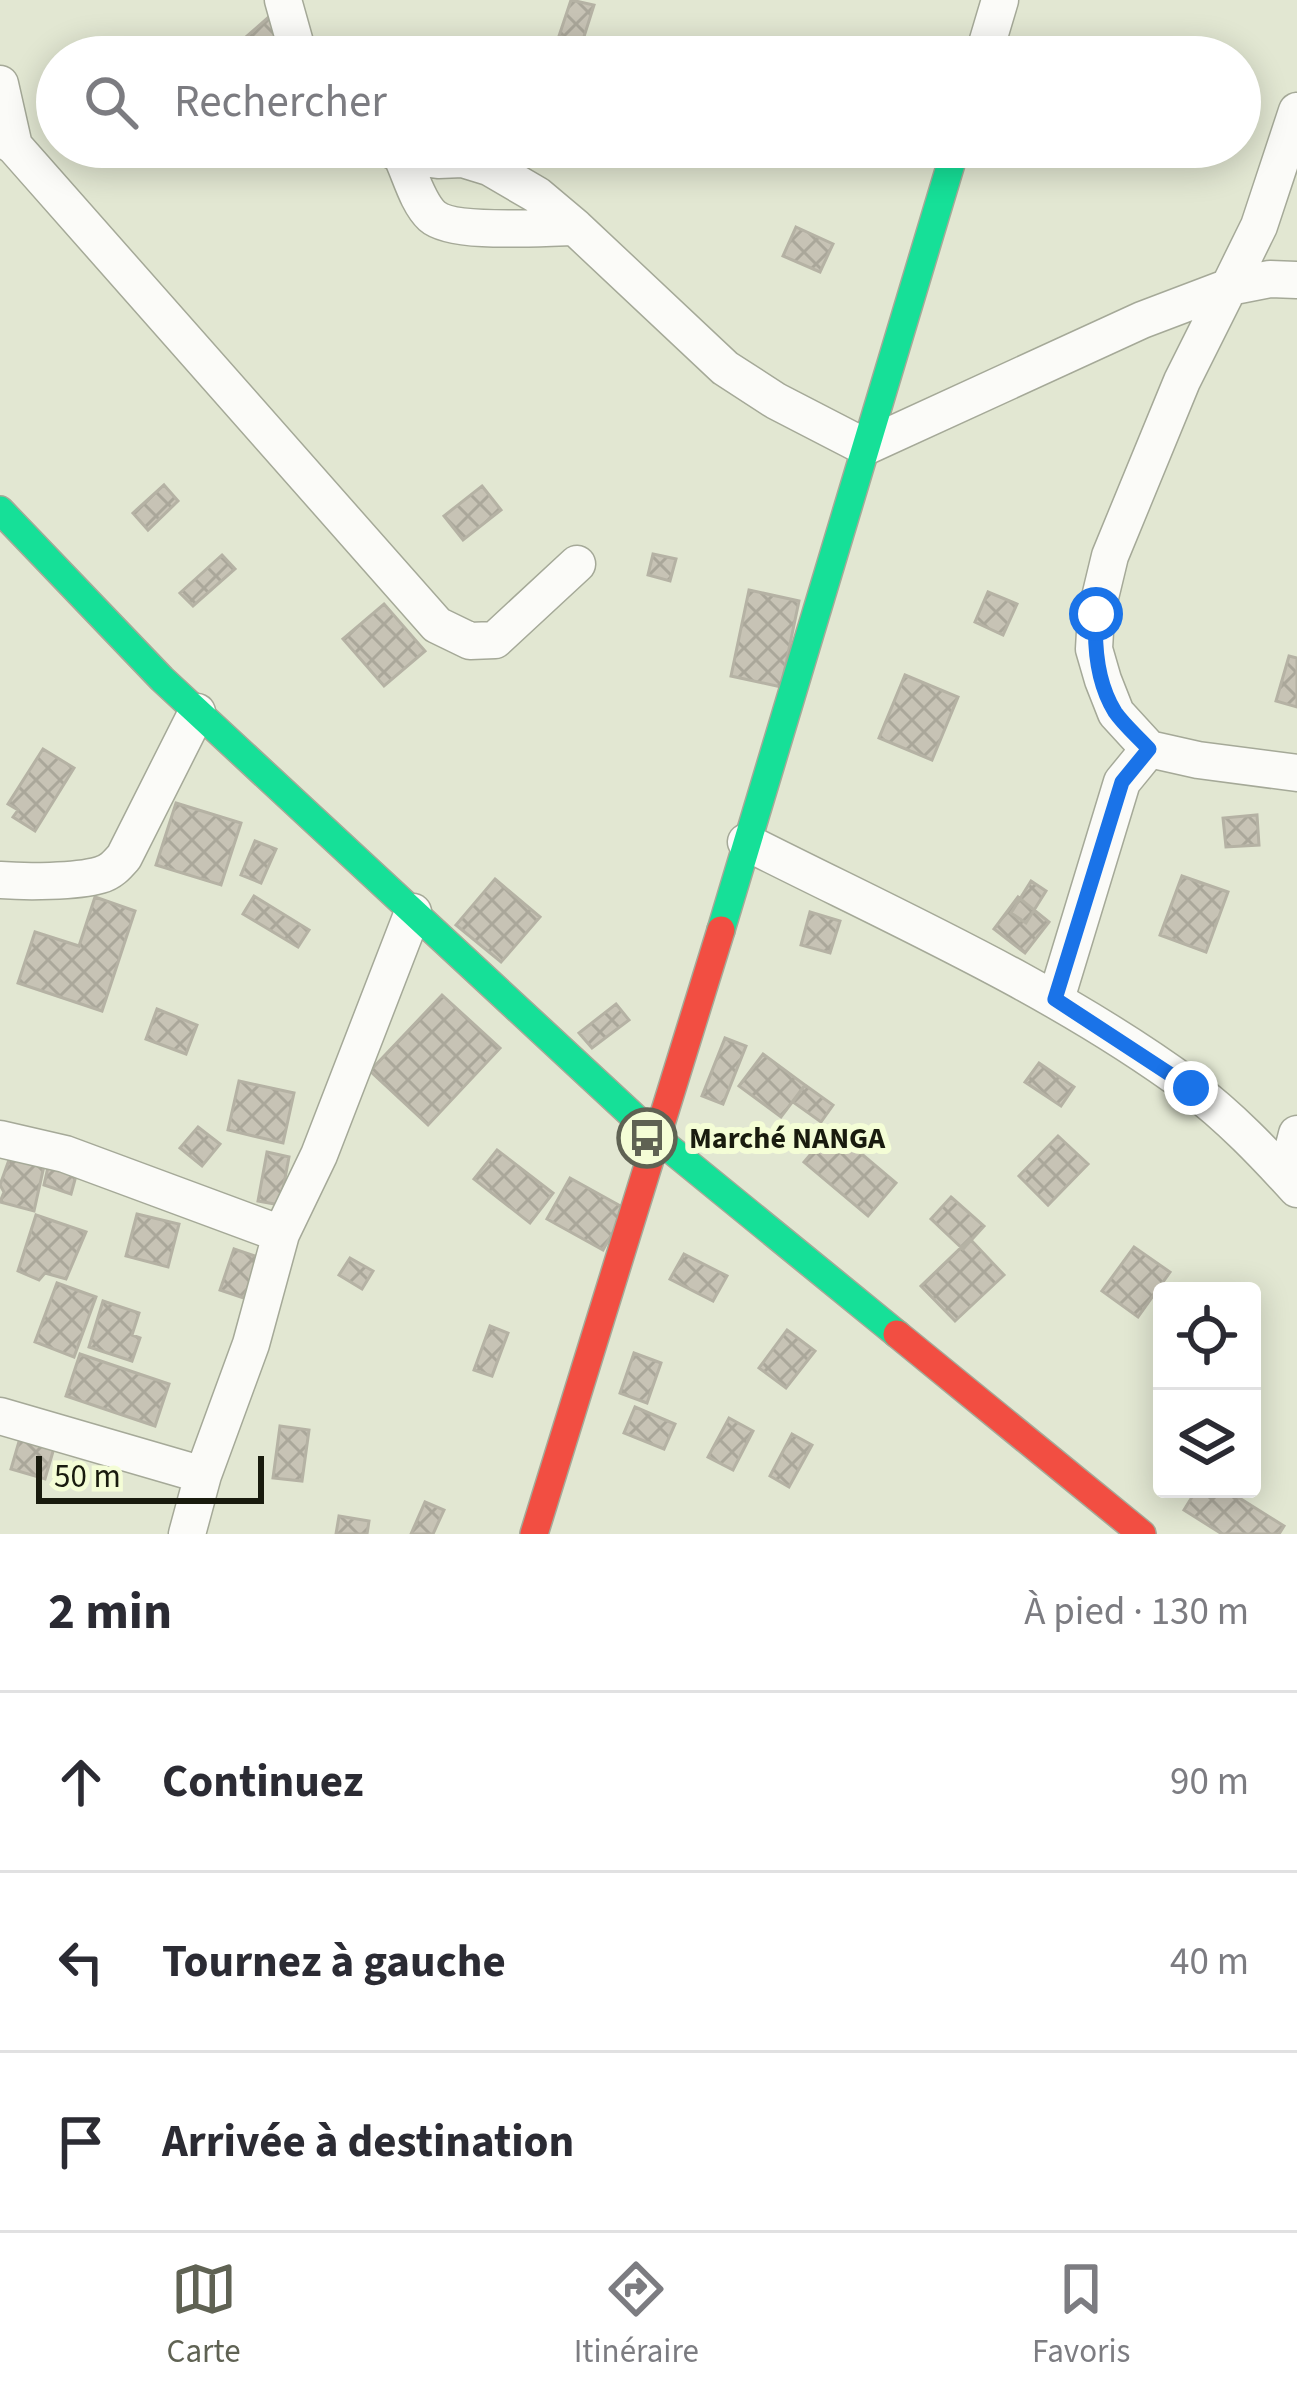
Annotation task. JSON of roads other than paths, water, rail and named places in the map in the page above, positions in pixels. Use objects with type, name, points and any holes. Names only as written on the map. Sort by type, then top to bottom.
[{"type":"street","points":[[283,0],[293,36]]},
{"type":"street","points":[[989,36],[1000,0]]},
{"type":"street","points":[[0,84],[7,141],[437,625],[470,641],[495,640],[577,564]]},
{"type":"street","points":[[1297,111],[1259,226],[1182,381],[1110,556],[1096,614],[1094,649],[1116,713],[1149,749],[1297,773]]},
{"type":"street","points":[[403,168],[431,216],[446,224],[575,227]]},
{"type":"street","points":[[491,168],[537,195],[575,227],[724,368],[865,447]]},
{"type":"street","points":[[534,1534],[658,1139],[950,168]]},
{"type":"street","points":[[865,447],[1142,320],[1228,287],[1270,279],[1297,280]]},
{"type":"street","points":[[0,510],[197,712],[658,1139],[1142,1534]]},
{"type":"street","points":[[0,880],[84,877],[114,869],[197,712]]},
{"type":"street","points":[[1055,999],[1122,782],[1149,749]]},
{"type":"street","points":[[746,842],[1055,999],[1191,1088],[1250,1138],[1291,1183]]},
{"type":"street","points":[[187,1534],[203,1475],[251,1344],[281,1234],[319,1155],[413,912]]},
{"type":"street","points":[[1291,1183],[1297,1134]]},
{"type":"street","points":[[0,1139],[64,1154],[281,1234]]},
{"type":"street","points":[[0,1416],[203,1475]]},
{"type":"place","name":"Marché NANGA","points":[[647,1138]]}]
